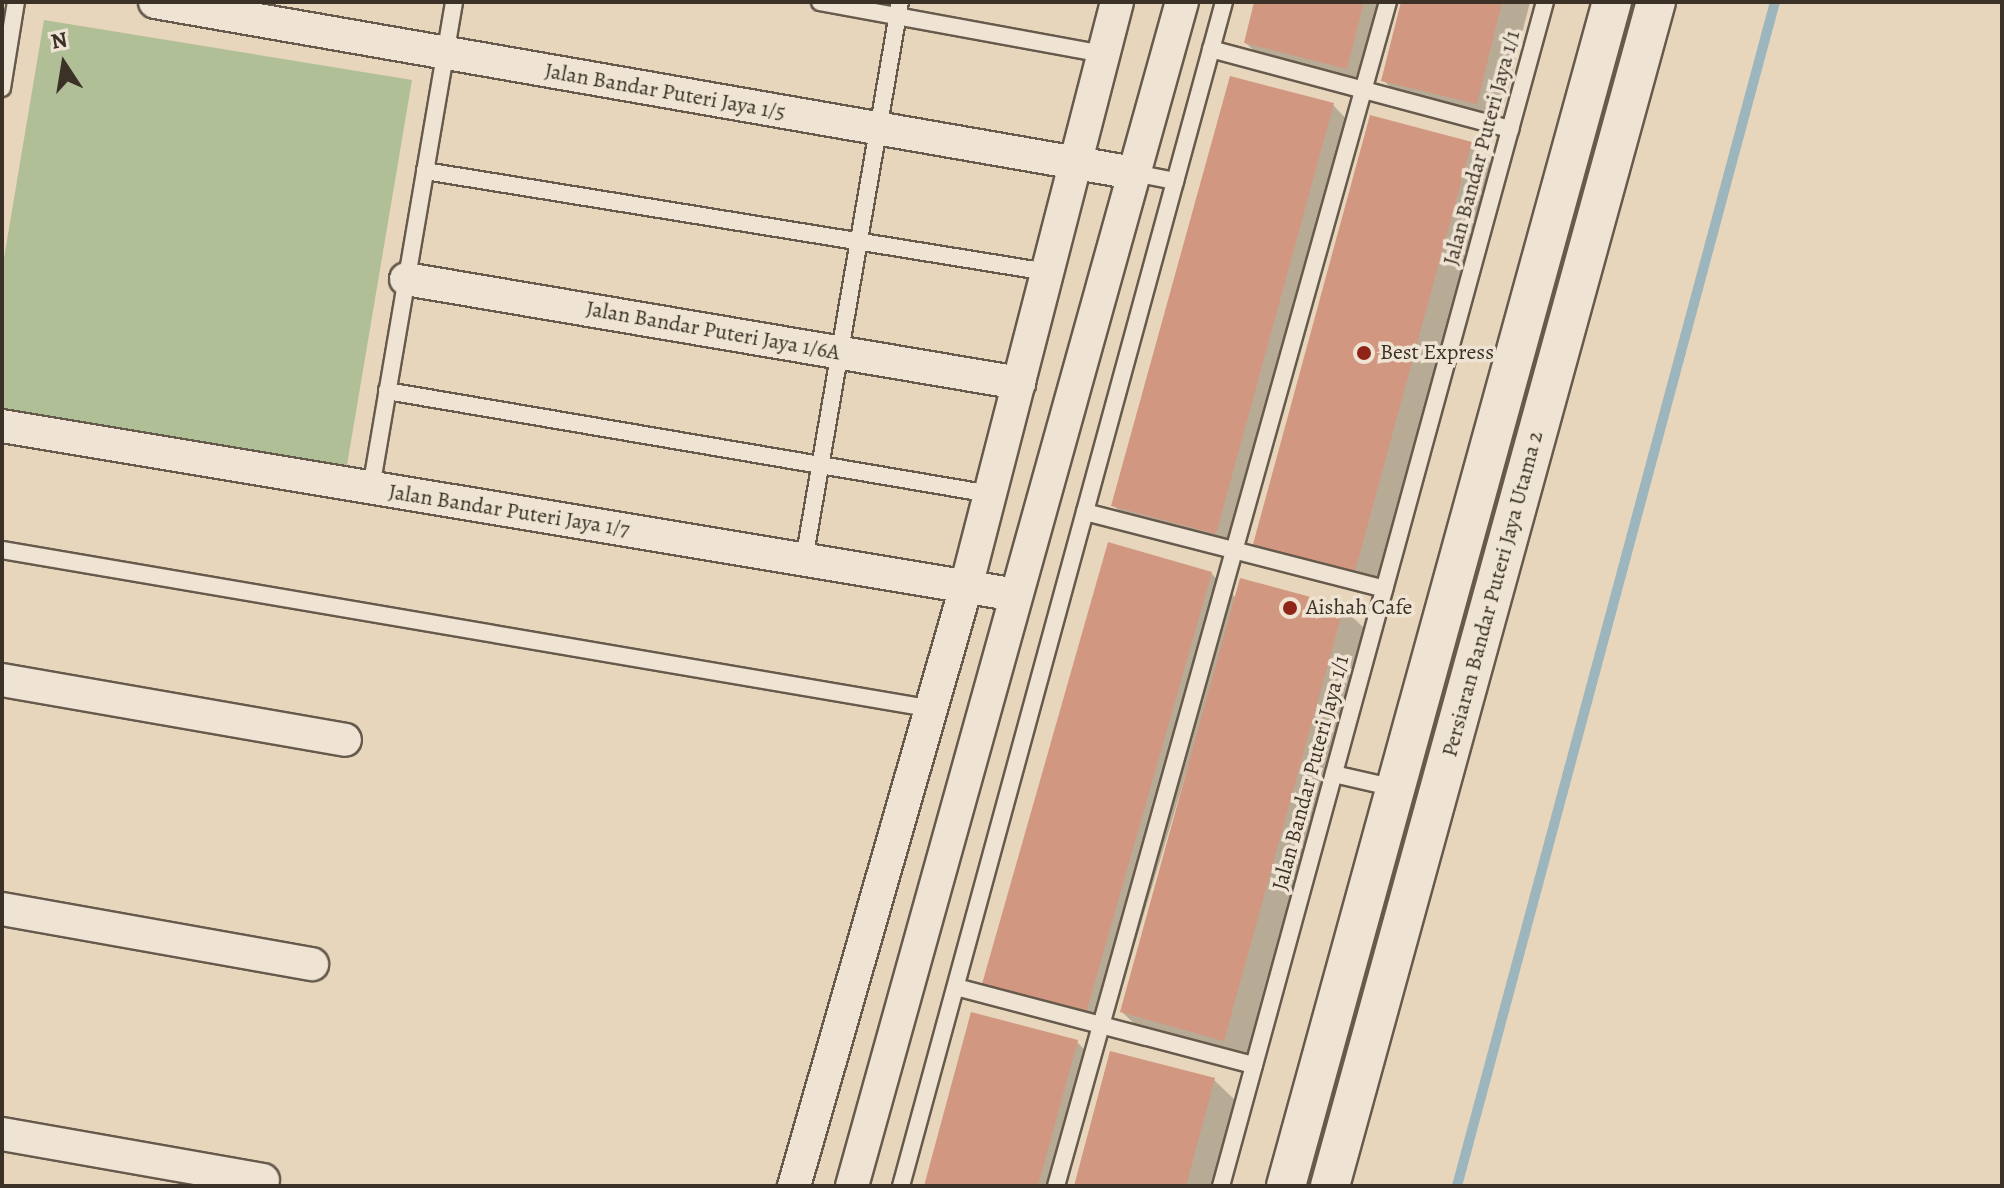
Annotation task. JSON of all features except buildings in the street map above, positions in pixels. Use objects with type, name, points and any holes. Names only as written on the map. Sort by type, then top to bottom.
[{"type":"street","name":"Jalan Bandar Puteri Jaya 1/5","points":[[155,2],[1134,173]]},
{"type":"street","points":[[794,1186],[933,709],[1117,2]]},
{"type":"street","points":[[852,1186],[1182,2]]},
{"type":"street","name":"Persiaran Bandar Puteri Jaya Utama 2","points":[[1286,1186],[1612,2]]},
{"type":"street","name":"Persiaran Bandar Puteri Jaya Utama 2","points":[[1330,1186],[1656,2]]},
{"type":"street","name":"Jalan Bandar Puteri Jaya 1/6A","points":[[406,279],[1019,383]]},
{"type":"street","name":"Jalan Bandar Puteri Jaya 1/7","points":[[2,426],[1016,595]]},
{"type":"street","points":[[2,680],[345,740]]},
{"type":"street","points":[[2,909],[312,964]]},
{"type":"street","points":[[2,1134],[263,1180]]},
{"type":"lane","points":[[2,88],[16,2]]},
{"type":"lane","points":[[371,488],[454,2]]},
{"type":"lane","points":[[820,2],[899,9],[1104,54]]},
{"type":"lane","points":[[901,1186],[1224,2]]},
{"type":"lane","points":[[1056,1186],[1388,2]]},
{"type":"lane","name":"Jalan Bandar Puteri Jaya 1/1","points":[[1221,1186],[1545,2]]},
{"type":"lane","points":[[804,560],[899,9]]},
{"type":"lane","points":[[1211,49],[1510,129]]},
{"type":"lane","points":[[425,171],[1047,272]]},
{"type":"lane","name":"Jalan Bandar Puteri Jaya 1/5","points":[[1134,173],[1175,181]]},
{"type":"lane","points":[[387,391],[990,494]]},
{"type":"lane","points":[[1085,512],[1235,555],[1384,589]]},
{"type":"lane","points":[[2,550],[933,709]]},
{"type":"lane","points":[[1334,774],[1395,788]]},
{"type":"lane","points":[[956,987],[1254,1065]]},
{"type":"green space","points":[[44,20],[412,80],[346,471],[2,415],[2,270]]},
{"type":"waterway","points":[[1457,1186],[1775,2]]},
{"type":"place","name":"Best Express","points":[[1364,353]]},
{"type":"place","name":"Aishah Cafe","points":[[1290,608]]}]
